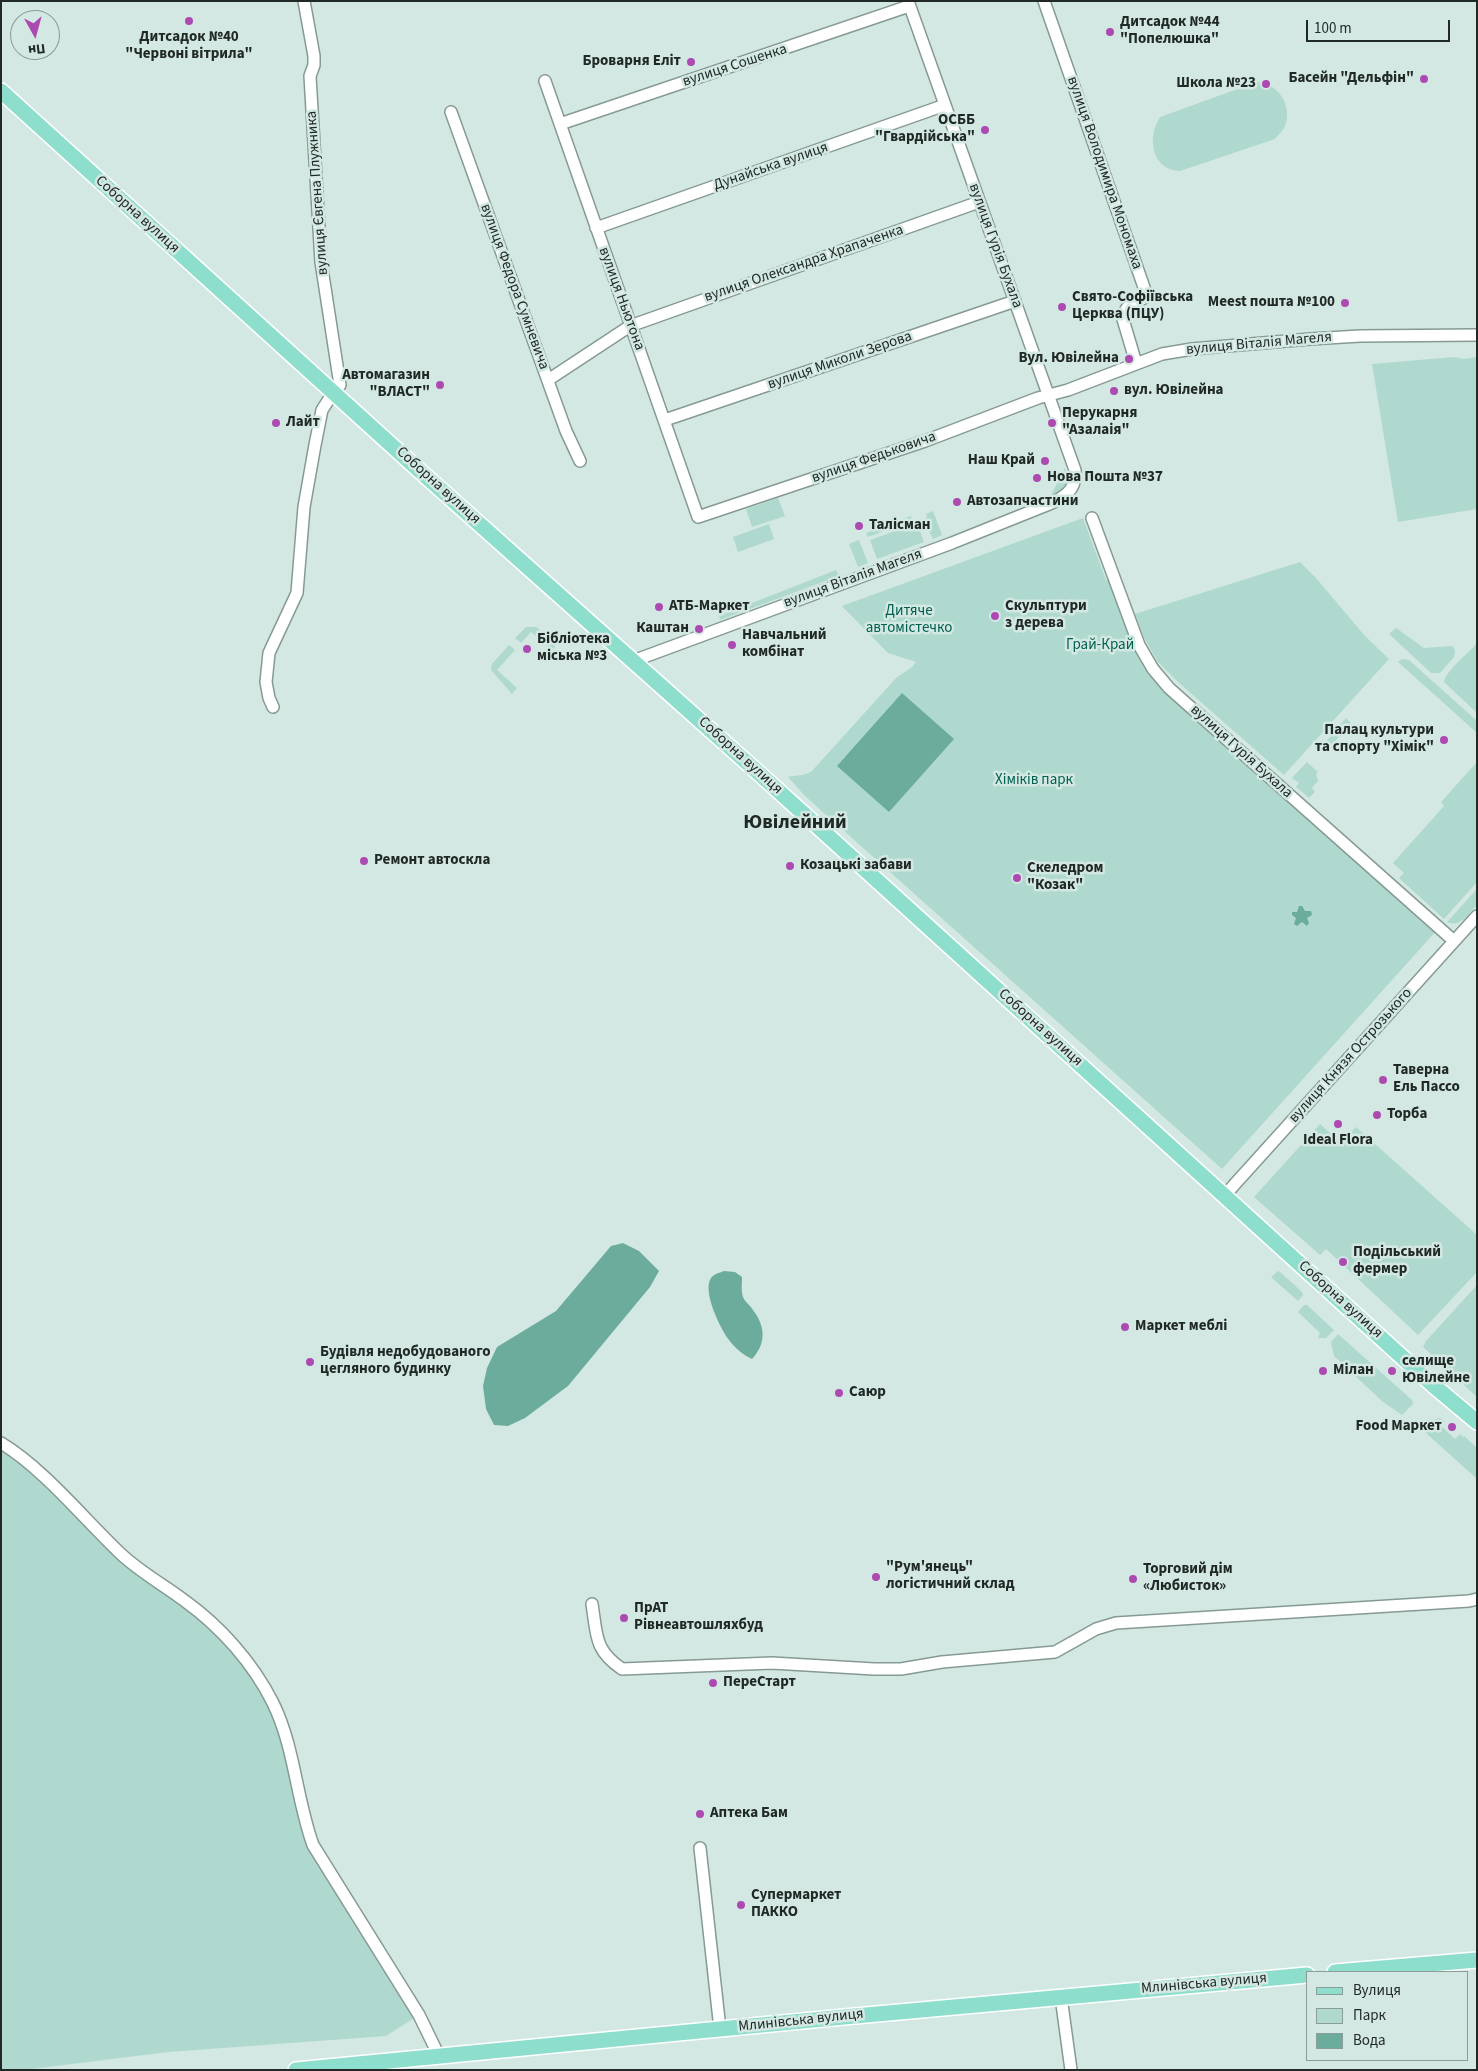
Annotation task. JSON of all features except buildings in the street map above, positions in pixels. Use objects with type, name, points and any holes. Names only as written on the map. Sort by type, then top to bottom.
[{"type":"main road","name":"Соборна вулиця","points":[[1,92],[336,389],[1225,1196],[1477,1422]]},
{"type":"main road","points":[[1347,1971],[1477,1960]]},
{"type":"main road","name":"Млинівська вулиця","points":[[296,2070],[1306,1975]]},
{"type":"street","name":"вулиця Євгена Плужника","points":[[304,1],[314,56],[314,65],[310,76],[321,262],[336,389]]},
{"type":"street","name":"вулиця Володимира Мономаха","points":[[1044,1],[1147,296],[1127,308],[1122,316],[1136,363]]},
{"type":"street","name":"вулиця Гурія Бухала","points":[[909,4],[1075,470],[1076,480],[1070,492]]},
{"type":"street","name":"вулиця Сошенка","points":[[560,124],[909,4]]},
{"type":"street","name":"вулиця Ньютона","points":[[545,81],[630,326],[666,420],[698,517]]},
{"type":"street","name":"Дунайська вулиця","points":[[596,228],[945,106]]},
{"type":"street","name":"вулиця Федора Сумневича","points":[[451,112],[566,431],[580,461]]},
{"type":"street","name":"вулиця Олександра Храпаченка","points":[[548,380],[630,326],[979,202]]},
{"type":"street","name":"вулиця Миколи Зерова","points":[[666,420],[1015,301]]},
{"type":"street","name":"вулиця Віталія Магеля","points":[[1048,396],[1162,354],[1192,349],[1310,339],[1477,336]]},
{"type":"street","points":[[273,707],[266,682],[269,653],[297,593],[304,507],[322,410],[336,389]]},
{"type":"street","name":"вулиця Федьковича","points":[[698,517],[925,441],[1048,396]]},
{"type":"street","name":"вулиця Віталія Магеля","points":[[633,660],[952,543],[1047,506],[1060,500],[1070,492]]},
{"type":"street","name":"вулиця Гурія Бухала","points":[[1092,518],[1139,645],[1153,669],[1169,688],[1454,941]]},
{"type":"street","name":"вулиця Князя Острозького","points":[[1225,1196],[1477,916]]},
{"type":"street","points":[[1,1443],[34,1468],[122,1555],[192,1607],[231,1642],[258,1675],[287,1735],[305,1822],[313,1845],[419,2015],[439,2056]]},
{"type":"street","points":[[592,1604],[599,1646],[609,1660],[622,1669],[772,1663],[901,1669],[942,1662],[1055,1652],[1096,1629],[1116,1623],[1305,1613],[1477,1599]]},
{"type":"street","points":[[700,1848],[720,2029]]},
{"type":"street","points":[[1061,1997],[1071,2070]]},
{"type":"green space","points":[[1257,82],[1271,86],[1282,97],[1285,104],[1287,118],[1285,126],[1275,139],[1180,171],[1170,169],[1158,159],[1153,143],[1156,125],[1160,117]]},
{"type":"green space","points":[[1454,357],[1464,359],[1477,357],[1477,509],[1398,522],[1372,364]]},
{"type":"green space","points":[[1065,468],[1066,485],[1055,498],[1051,495]]},
{"type":"green space","points":[[778,498],[785,516],[752,527],[746,509]]},
{"type":"green space","points":[[933,511],[942,535],[933,539],[924,519],[927,518],[926,514]]},
{"type":"green space","points":[[911,516],[912,521],[868,537],[866,533]]},
{"type":"green space","name":"Хіміків парк","points":[[1083,518],[1106,580],[1114,577],[1153,669],[1438,929],[1222,1169],[805,796],[788,777],[810,773],[897,677],[916,662],[888,653],[842,606]]},
{"type":"green space","points":[[917,523],[924,542],[877,559],[870,540]]},
{"type":"green space","points":[[769,524],[774,539],[738,552],[733,537]]},
{"type":"green space","points":[[859,540],[868,563],[858,567],[849,544]]},
{"type":"green space","points":[[1300,562],[1365,636],[1389,659],[1284,775],[1178,682],[1157,661],[1144,637],[1135,614]]},
{"type":"green space","points":[[836,570],[839,576],[720,620],[719,616]]},
{"type":"green space","points":[[526,627],[536,627],[557,644],[552,650],[531,632],[521,643],[515,638]]},
{"type":"green space","points":[[1396,628],[1424,648],[1452,646],[1455,650],[1454,657],[1440,673],[1431,673],[1389,634]]},
{"type":"green space","points":[[1476,644],[1477,713],[1444,682],[1453,667]]},
{"type":"green space","points":[[509,645],[515,650],[497,670],[517,688],[512,694],[491,670],[492,664]]},
{"type":"green space","points":[[1402,659],[1409,660],[1477,721],[1477,733],[1398,662]]},
{"type":"green space","points":[[1346,718],[1351,723],[1328,749],[1323,745]]},
{"type":"green space","points":[[1307,762],[1318,772],[1316,774],[1318,781],[1312,788],[1315,792],[1309,798],[1296,787],[1299,783],[1292,778]]},
{"type":"green space","points":[[1477,762],[1477,882],[1444,919],[1399,878],[1404,873],[1393,863],[1444,806],[1441,802]]},
{"type":"green space","points":[[1477,889],[1477,905],[1467,916],[1460,922],[1447,922]]},
{"type":"green space","points":[[1320,1124],[1341,1143],[1356,1127],[1477,1235],[1477,1272],[1418,1335],[1326,1249],[1320,1255],[1254,1197]]},
{"type":"green space","points":[[1279,1271],[1302,1292],[1303,1295],[1298,1301],[1271,1277]]},
{"type":"green space","points":[[1477,1285],[1477,1397],[1423,1347],[1426,1341]]},
{"type":"green space","points":[[1304,1305],[1307,1305],[1334,1330],[1326,1338],[1318,1338],[1320,1333],[1298,1312]]},
{"type":"green space","points":[[1338,1334],[1412,1400],[1413,1404],[1402,1415],[1383,1402],[1334,1356],[1331,1342]]},
{"type":"green space","points":[[1440,1418],[1445,1421],[1441,1426],[1455,1439],[1460,1434],[1477,1448],[1477,1479],[1416,1424]]},
{"type":"green space","points":[[1,1443],[122,1555],[231,1642],[273,1704],[305,1822],[419,2015],[386,2036],[168,2052],[24,2070],[1,2070]]},
{"type":"water","points":[[902,693],[954,739],[889,812],[837,766]]},
{"type":"water","points":[[1299,906],[1302,906],[1305,911],[1311,911],[1312,915],[1307,918],[1309,923],[1307,926],[1302,922],[1297,926],[1294,924],[1296,918],[1292,915],[1292,912],[1297,912]]},
{"type":"water","points":[[623,1243],[639,1251],[659,1271],[650,1287],[568,1386],[525,1418],[508,1426],[494,1425],[486,1409],[483,1386],[487,1368],[497,1347],[556,1311],[611,1246]]},
{"type":"water","points":[[724,1271],[735,1272],[742,1277],[743,1297],[757,1316],[762,1329],[763,1335],[760,1347],[752,1359],[739,1351],[729,1340],[721,1327],[710,1300],[709,1284],[711,1278]]},
{"type":"place","name":"Дитсадок №40 \"Червоні вітрила\"","points":[[189,21]]},
{"type":"place","name":"Дитсадок №44 \"Попелюшка\"","points":[[1110,32]]},
{"type":"place","name":"Броварня Еліт","points":[[691,62]]},
{"type":"place","name":"Басейн \"Дельфін\"","points":[[1424,79]]},
{"type":"place","name":"Школа №23","points":[[1266,84]]},
{"type":"place","name":"ОСББ \"Гвардійська\"","points":[[985,130]]},
{"type":"place","name":"Meest пошта №100","points":[[1345,303]]},
{"type":"place","name":"Свято-Софіївська Церква (ПЦУ)","points":[[1062,307]]},
{"type":"place","name":"Вул. Ювілейна","points":[[1129,359]]},
{"type":"place","name":"Автомагазин \"ВЛАСТ\"","points":[[440,385]]},
{"type":"place","name":"вул. Ювілейна","points":[[1114,391]]},
{"type":"place","name":"Лайт","points":[[276,423]]},
{"type":"place","name":"Перукарня \"Азалаія\"","points":[[1052,423]]},
{"type":"place","name":"Наш Край","points":[[1045,461]]},
{"type":"place","name":"Нова Пошта №37","points":[[1037,478]]},
{"type":"place","name":"Автозапчастини","points":[[957,502]]},
{"type":"place","name":"Талісман","points":[[859,526]]},
{"type":"place","name":"АТБ-Маркет","points":[[659,607]]},
{"type":"place","name":"Скульптури з дерева","points":[[995,616]]},
{"type":"place","name":"Каштан","points":[[699,629]]},
{"type":"place","name":"Навчальний комбінат","points":[[732,645]]},
{"type":"place","name":"Бібліотека міська №3","points":[[527,649]]},
{"type":"place","name":"Палац культури та спорту \"Хімік\"","points":[[1444,740]]},
{"type":"place","name":"Ремонт автоскла","points":[[364,861]]},
{"type":"place","name":"Козацькі забави","points":[[790,866]]},
{"type":"place","name":"Скеледром \"Козак\"","points":[[1017,878]]},
{"type":"place","name":"Таверна Ель Пассо","points":[[1383,1080]]},
{"type":"place","name":"Торба","points":[[1377,1115]]},
{"type":"place","name":"Ideal Flora","points":[[1338,1124]]},
{"type":"place","name":"Подільський фермер","points":[[1343,1262]]},
{"type":"place","name":"Маркет меблі","points":[[1125,1327]]},
{"type":"place","name":"Будівля недобудованого цегляного будинку","points":[[310,1362]]},
{"type":"place","name":"Мілан","points":[[1323,1371]]},
{"type":"place","name":"селище Ювілейне","points":[[1392,1371]]},
{"type":"place","name":"Саюр","points":[[839,1393]]},
{"type":"place","name":"Food Маркет","points":[[1452,1427]]},
{"type":"place","name":"\"Рум'янець\" логістичний склад","points":[[876,1577]]},
{"type":"place","name":"Торговий дім «Любисток»","points":[[1133,1579]]},
{"type":"place","name":"ПрАТ Рівнеавтошляхбуд","points":[[624,1618]]},
{"type":"place","name":"ПереСтарт","points":[[713,1683]]},
{"type":"place","name":"Аптека Бам","points":[[700,1814]]},
{"type":"place","name":"Супермаркет ПАККО","points":[[741,1905]]},
{"type":"district","name":"Ювілейний","points":[[795,824]]},
{"type":"park label","name":"Дитяче автомістечко","points":[[909,620]]},
{"type":"park label","name":"Грай-Край","points":[[1100,646]]}]
